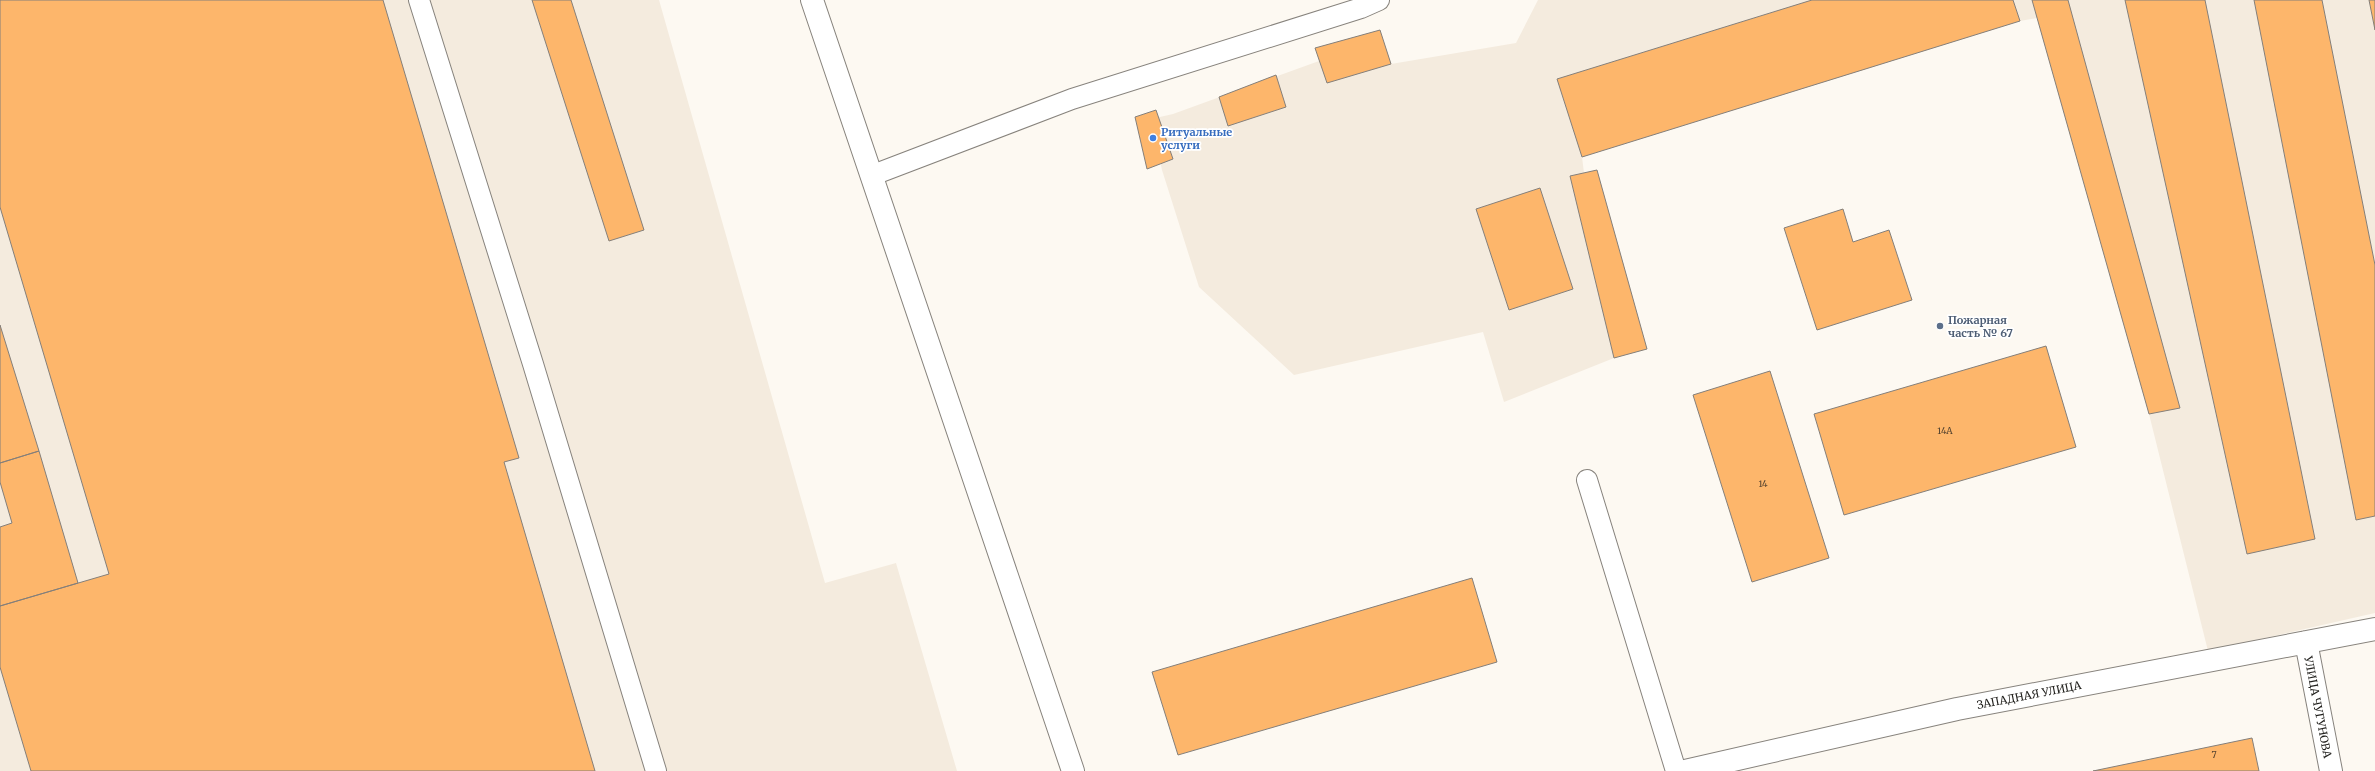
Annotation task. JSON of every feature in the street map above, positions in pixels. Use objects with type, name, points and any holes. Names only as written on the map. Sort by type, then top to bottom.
[{"type":"street","points":[[812,0],[873,175],[1073,771]]},
{"type":"street","name":"ЗАПАДНАЯ УЛИЦА","points":[[1685,771],[1957,709],[2375,629]]},
{"type":"street","name":"УЛИЦА ЧУГУНОВА","points":[[2306,642],[2331,771]]},
{"type":"lane","points":[[419,0],[530,357],[656,771]]},
{"type":"lane","points":[[873,175],[1072,99],[1361,8],[1379,0]]},
{"type":"lane","points":[[1587,480],[1676,771]]},
{"type":"shaded area","points":[[0,0],[659,0],[825,583],[896,563],[957,771],[0,771]]},
{"type":"shaded area","points":[[1538,0],[2375,0],[2375,613],[2208,651],[2149,414],[2037,18],[2020,21],[1582,157],[1584,173],[1597,170],[1647,349],[1614,358],[1504,402],[1483,332],[1294,375],[1199,287],[1162,170],[1151,119],[1173,114],[1319,61],[1315,48],[1380,30],[1391,64],[1516,43]]},
{"type":"building","points":[[0,0],[383,0],[519,458],[504,462],[595,771],[31,771],[0,667],[0,606],[109,574],[0,207]]},
{"type":"building","points":[[532,0],[571,0],[644,230],[609,241]]},
{"type":"building","points":[[1812,0],[2013,0],[2020,21],[1582,157],[1557,79]]},
{"type":"building","points":[[2032,0],[2068,0],[2180,408],[2149,414]]},
{"type":"building","points":[[2125,0],[2205,0],[2315,539],[2247,554]]},
{"type":"building","points":[[2254,0],[2322,0],[2375,265],[2375,516],[2356,520]]},
{"type":"building","points":[[2369,0],[2375,0],[2375,30]]},
{"type":"building","points":[[1380,30],[1391,64],[1327,83],[1315,48]]},
{"type":"building","points":[[1276,75],[1286,107],[1228,126],[1219,97]]},
{"type":"building","name":"Ритуальные услуги","points":[[1156,110],[1173,159],[1147,169],[1135,117]]},
{"type":"building","points":[[1597,170],[1647,349],[1614,358],[1570,176]]},
{"type":"building","points":[[1540,188],[1573,289],[1509,310],[1476,209]]},
{"type":"building","points":[[1843,209],[1853,242],[1889,230],[1912,300],[1817,330],[1784,228]]},
{"type":"building","points":[[0,325],[39,451],[0,463]]},
{"type":"building","points":[[2046,346],[2076,447],[1844,515],[1814,414]]},
{"type":"building","points":[[1770,371],[1829,558],[1752,582],[1693,395]]},
{"type":"building","points":[[39,451],[78,583],[0,606],[0,527],[12,523],[0,482],[0,463]]},
{"type":"building","points":[[1472,578],[1497,662],[1178,755],[1152,672]]},
{"type":"building","points":[[2252,738],[2259,771],[2093,771]]},
{"type":"place","name":"Ритуальные услуги","points":[[1153,138]]},
{"type":"place","name":"Пожарная часть № 67","points":[[1940,326]]}]
